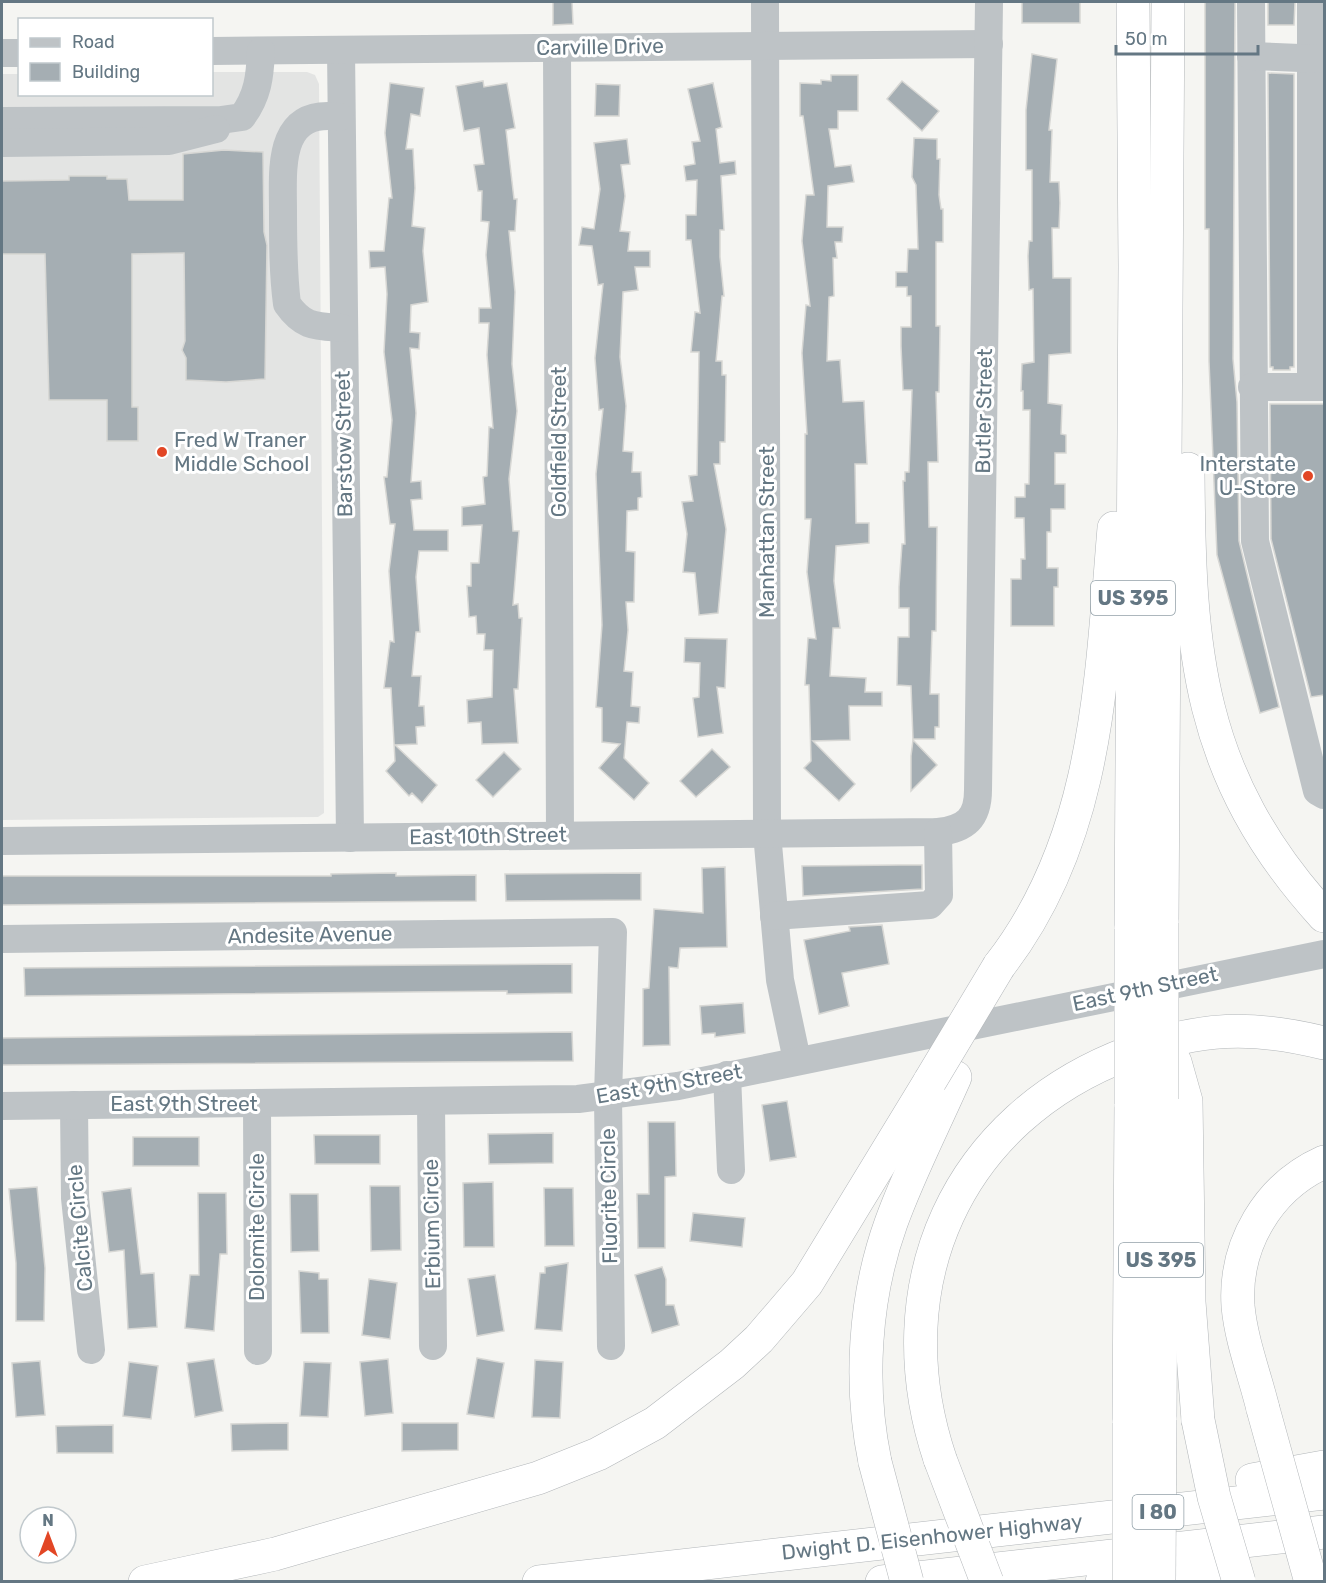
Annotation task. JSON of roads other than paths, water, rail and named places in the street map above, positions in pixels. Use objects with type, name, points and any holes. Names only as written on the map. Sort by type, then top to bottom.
[{"type":"highway","name":"US 395","points":[[1132,2],[1150,265]]},
{"type":"highway","name":"US 395","points":[[1160,1101],[1146,926],[1150,265],[1168,2]]},
{"type":"highway","points":[[1150,265],[1187,441],[1190,593],[1203,692],[1222,755],[1248,810],[1278,859],[1318,909]]},
{"type":"highway","points":[[145,1581],[275,1554],[538,1478],[598,1454],[655,1423],[732,1364],[778,1318],[807,1283],[943,1079],[1056,873],[1079,803],[1093,738],[1150,265]]},
{"type":"highway","name":"US 395","points":[[1129,1581],[1144,1422],[1160,1101],[1161,1022],[1146,926]]},
{"type":"highway","points":[[987,1581],[940,1459],[921,1382],[920,1332],[926,1285],[939,1238],[971,1173],[1002,1135],[1034,1104],[1071,1079],[1109,1060],[1178,1036],[1229,1030],[1282,1033],[1324,1043]]},
{"type":"highway","points":[[906,1581],[874,1462],[866,1391],[869,1328],[878,1276],[896,1210],[943,1079]]},
{"type":"highway","points":[[1160,1101],[1189,1302],[1198,1420],[1214,1497],[1239,1581]]},
{"type":"highway","points":[[1311,1581],[1263,1409],[1238,1308],[1243,1257],[1249,1238],[1269,1205],[1297,1178],[1324,1162]]},
{"type":"highway","name":"US 395","points":[[1144,1422],[1159,1581]]},
{"type":"highway","points":[[991,1530],[1122,1501],[1324,1467]]},
{"type":"highway","name":"Dwight D. Eisenhower Highway","points":[[539,1581],[1324,1493]]},
{"type":"highway","name":"Dwight D. Eisenhower Highway","points":[[882,1581],[1324,1532]]},
{"type":"highway","points":[[1102,1581],[1324,1552]]},
{"type":"street","name":"Manhattan Street","points":[[765,2],[767,834],[780,980],[796,1060]]},
{"type":"street","name":"Butler Street","points":[[971,820],[977,808],[978,790],[989,2]]},
{"type":"street","points":[[1251,2],[1252,387],[1255,541],[1317,790],[1324,795]]},
{"type":"street","points":[[1252,387],[1318,387],[1317,58],[1311,2]]},
{"type":"street","name":"Carville Drive","points":[[213,51],[989,44]]},
{"type":"street","name":"Goldfield Street","points":[[557,48],[560,835]]},
{"type":"street","name":"Barstow Street","points":[[341,50],[342,328],[350,838]]},
{"type":"street","points":[[2,143],[170,141],[229,125],[242,117],[252,104],[259,84],[261,51]]},
{"type":"street","points":[[2,53],[18,53]]},
{"type":"street","points":[[1251,56],[1317,58]]},
{"type":"street","points":[[340,117],[328,116],[307,120],[291,136],[285,150],[282,175],[287,304],[297,318],[314,326],[342,328]]},
{"type":"street","points":[[2,121],[221,120],[242,117]]},
{"type":"street","name":"East 10th Street","points":[[2,841],[938,832],[961,828],[971,820]]},
{"type":"street","points":[[774,916],[930,905],[939,895],[938,832]]},
{"type":"street","name":"Andesite Avenue","points":[[2,939],[613,932],[613,938]]},
{"type":"street","name":"Fluorite Circle","points":[[611,1346],[608,1096],[613,938]]},
{"type":"street","name":"East 9th Street","points":[[2,1106],[578,1099],[608,1096],[727,1075],[1324,954]]},
{"type":"street","points":[[727,1075],[731,1170]]},
{"type":"street","name":"Erbium Circle","points":[[431,1101],[433,1346]]},
{"type":"street","name":"Dolomite Circle","points":[[257,1104],[258,1351]]},
{"type":"street","name":"Calcite Circle","points":[[74,1105],[75,1198],[92,1350]]},
{"type":"place","name":"Fred W Traner Middle School","points":[[162,452]]},
{"type":"place","name":"Interstate U-Store","points":[[1308,476]]}]
